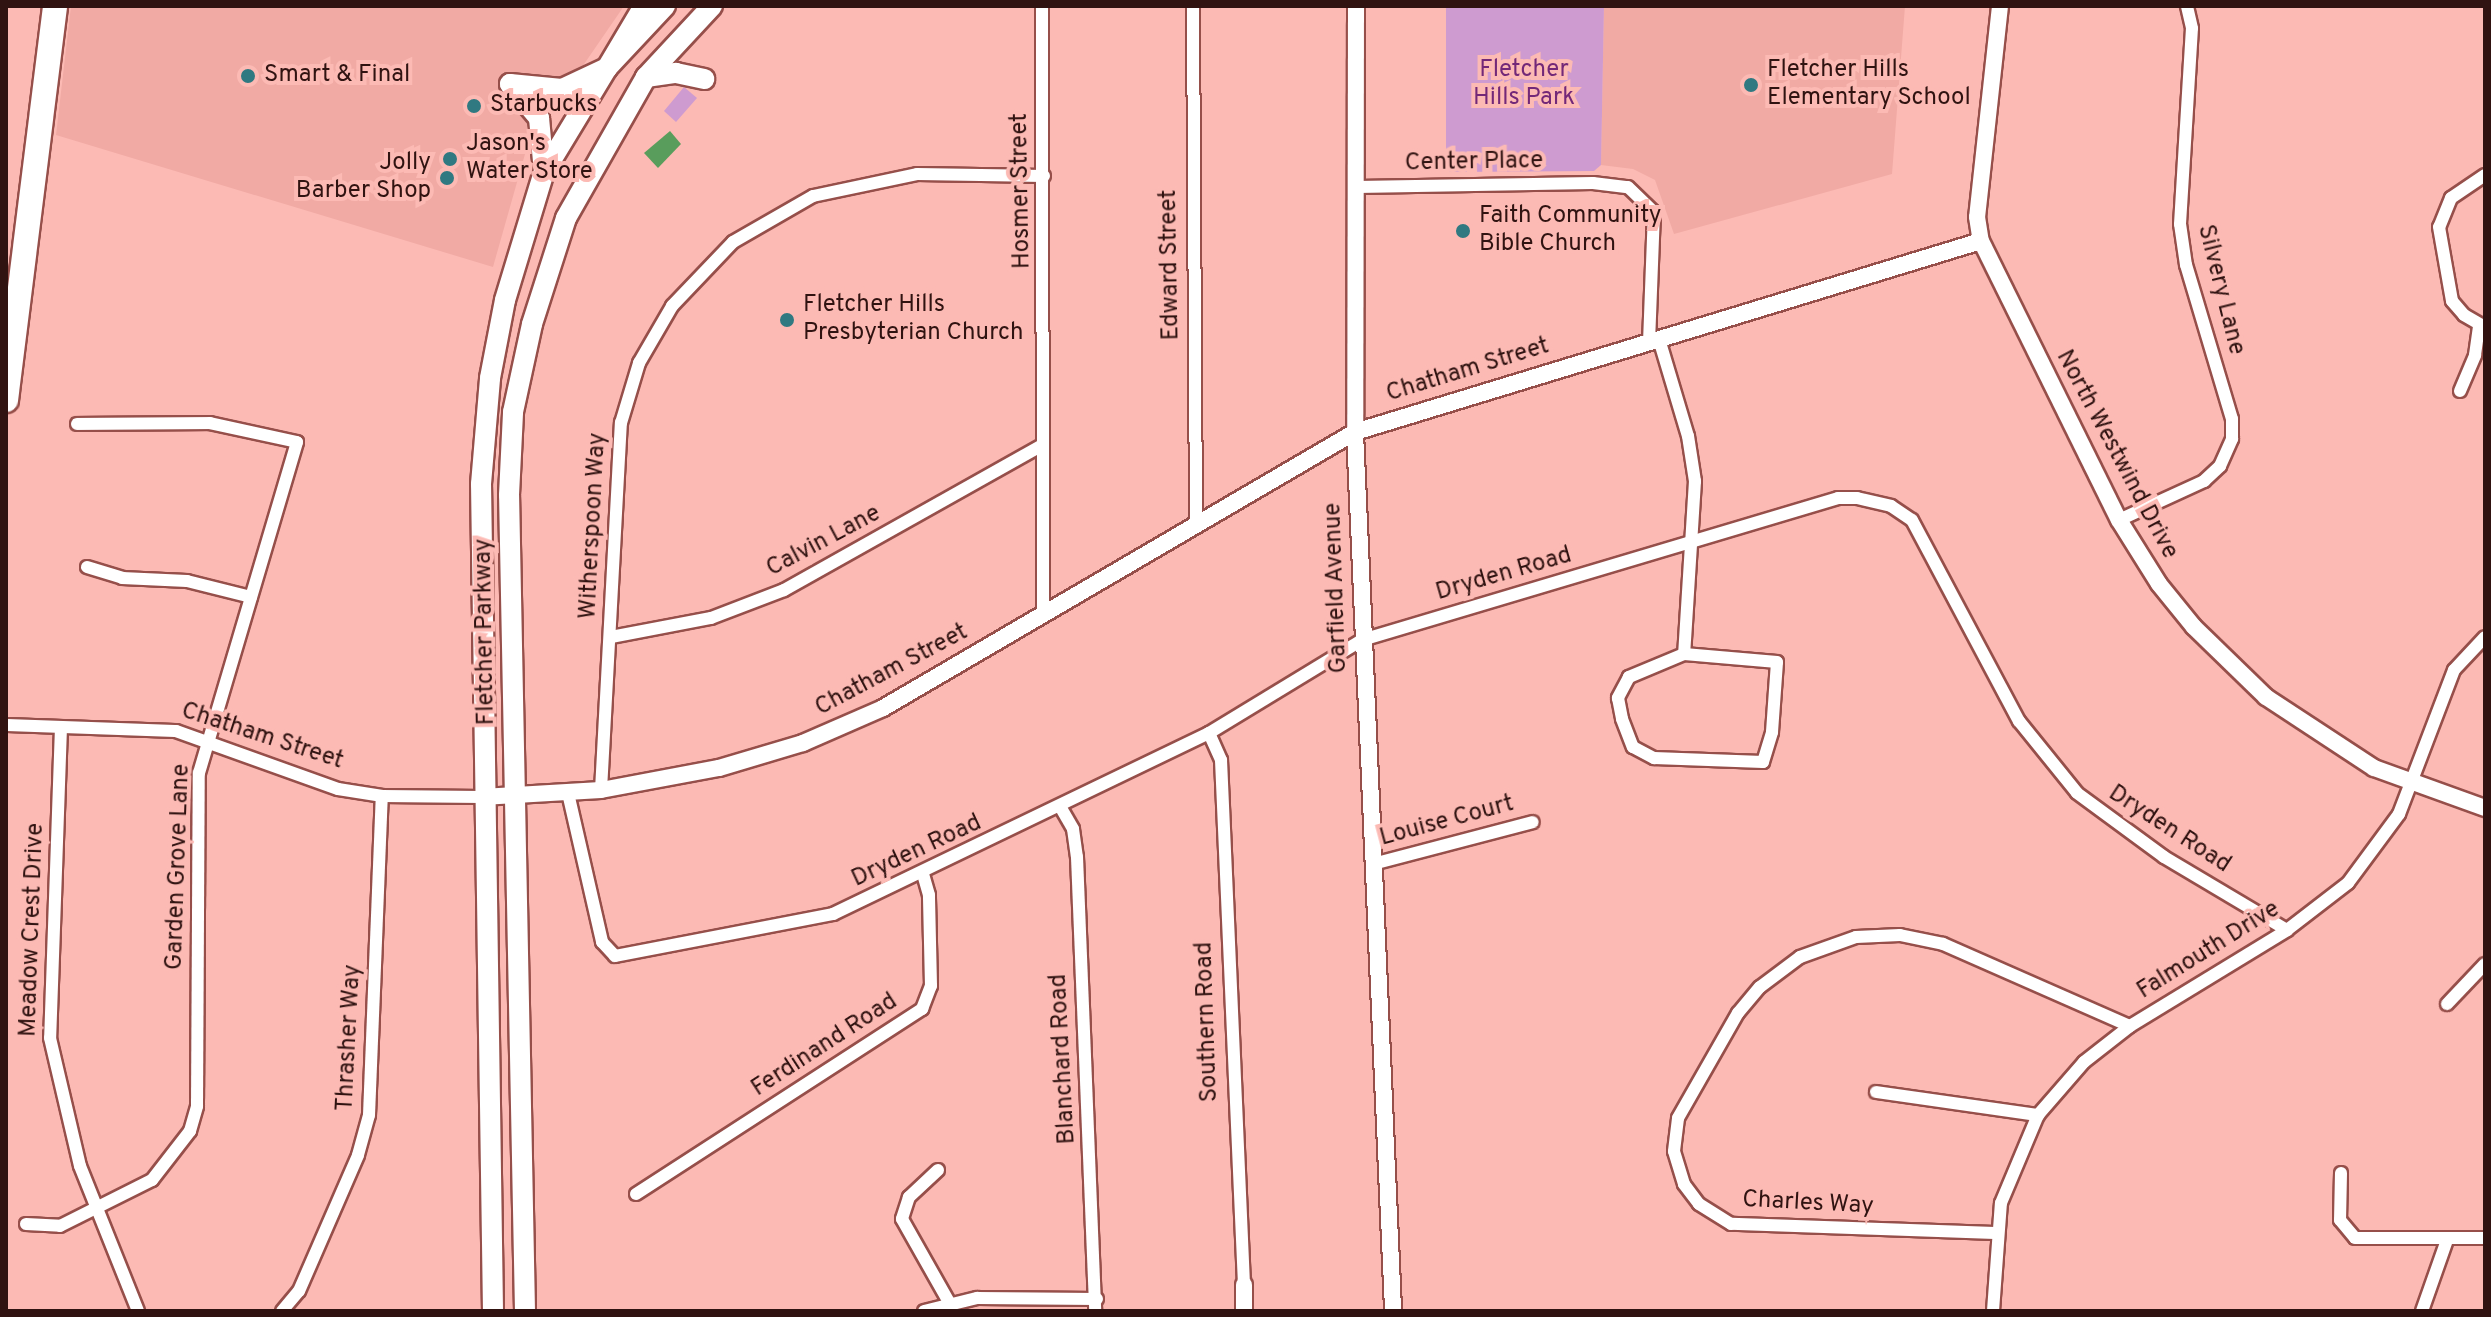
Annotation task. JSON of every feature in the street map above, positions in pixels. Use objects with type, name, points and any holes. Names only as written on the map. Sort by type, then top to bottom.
[{"type":"highway","points":[[6,400],[55,6]]},
{"type":"main road","points":[[544,172],[539,118],[510,84],[562,89],[607,68],[644,6]]},
{"type":"main road","name":"Fletcher Parkway","points":[[493,1311],[482,797],[481,484],[490,378],[505,300],[544,172],[607,68],[665,6]]},
{"type":"main road","name":"Fletcher Parkway","points":[[525,1311],[509,495],[513,412],[532,324],[566,218],[646,77],[712,6]]},
{"type":"main road","points":[[646,77],[676,73],[704,79]]},
{"type":"main road","points":[[484,1311],[492,1274]]},
{"type":"street","name":"Hosmer Street","points":[[1042,6],[1046,361],[1041,446],[1043,615]]},
{"type":"street","name":"Edward Street","points":[[1193,6],[1196,523]]},
{"type":"street","name":"Garfield Avenue","points":[[1356,6],[1355,432],[1393,1311]]},
{"type":"street","name":"North Westwind Drive","points":[[2000,6],[1977,217],[1981,241],[2119,520],[2159,584],[2224,660],[2305,727],[2413,785],[2485,808]]},
{"type":"street","name":"Silvery Lane","points":[[2119,520],[2204,481],[2220,466],[2232,439],[2232,419],[2186,265],[2180,224],[2192,28],[2187,6]]},
{"type":"street","name":"Witherspoon Way","points":[[601,790],[611,637],[617,454],[625,403],[649,343],[699,272],[771,216],[834,189],[917,174],[1044,176]]},
{"type":"street","points":[[2460,391],[2475,355],[2482,326],[2457,308],[2449,293],[2439,227],[2451,198],[2485,175]]},
{"type":"street","name":"Center Place","points":[[1357,187],[1593,183],[1628,187],[1654,212],[1654,340],[1694,466],[1684,654]]},
{"type":"street","name":"Chatham Street","points":[[6,725],[155,728],[207,741],[338,789],[382,796],[482,797],[601,790],[747,761],[831,732],[883,708],[1355,432],[1981,241]]},
{"type":"street","name":"Garden Grove Lane","points":[[26,1224],[60,1226],[97,1211],[166,1167],[190,1131],[197,1106],[199,773],[297,442],[210,423],[77,424]]},
{"type":"street","name":"Calvin Lane","points":[[611,637],[711,618],[784,590],[1041,446]]},
{"type":"street","name":"Dryden Road","points":[[568,793],[602,942],[611,954],[624,958],[818,917],[923,874],[1209,733],[1362,640],[1838,498],[1867,499],[1912,520],[1994,677],[2048,763],[2113,824],[2287,930]]},
{"type":"street","points":[[87,567],[122,578],[187,581],[251,597]]},
{"type":"street","name":"Falmouth Drive","points":[[1993,1311],[1995,1233],[2022,1144],[2038,1115],[2084,1062],[2130,1026],[2287,930],[2348,883],[2399,814],[2413,785],[2454,670],[2485,637]]},
{"type":"street","points":[[1684,654],[1777,662],[1772,732],[1763,762],[1654,758],[1633,747],[1618,698],[1629,677],[1684,654]]},
{"type":"street","name":"Meadow Crest Drive","points":[[61,727],[50,1038],[80,1166],[138,1311]]},
{"type":"street","name":"Southern Road","points":[[1209,733],[1221,760],[1244,1311]]},
{"type":"street","name":"Thrasher Way","points":[[282,1311],[299,1291],[358,1155],[369,1115],[382,796]]},
{"type":"street","name":"Blanchard Road","points":[[1061,808],[1073,829],[1077,857],[1096,1305]]},
{"type":"street","name":"Louise Court","points":[[1373,864],[1533,822]]},
{"type":"street","name":"Ferdinand Road","points":[[636,1194],[922,1009],[931,986],[929,895],[923,874]]},
{"type":"street","name":"Charles Way","points":[[1995,1233],[1731,1224],[1699,1204],[1684,1184],[1674,1151],[1678,1118],[1738,1013],[1760,987],[1800,957],[1847,939],[1900,935],[1943,944],[2130,1026]]},
{"type":"street","points":[[2447,1004],[2485,964]]},
{"type":"street","points":[[1876,1092],[2038,1115]]},
{"type":"street","points":[[938,1170],[909,1197],[902,1219],[949,1302]]},
{"type":"street","points":[[2341,1173],[2340,1220],[2355,1238],[2485,1238]]},
{"type":"street","points":[[2422,1311],[2447,1240]]},
{"type":"street","points":[[924,1311],[949,1302],[1096,1305]]},
{"type":"shaded area","points":[[71,6],[624,6],[527,147],[493,267],[56,135]]},
{"type":"shaded area","name":"Fletcher Hills Elementary School","points":[[1604,6],[1905,6],[1892,174],[1674,234],[1655,180],[1633,169],[1601,165]]},
{"type":"shaded area","points":[[670,131],[681,144],[658,168],[644,153]]},
{"type":"green space","name":"Fletcher Hills Park","points":[[1446,6],[1604,6],[1601,165],[1594,171],[1446,172]]},
{"type":"green space","points":[[684,87],[697,98],[676,122],[664,111]]},
{"type":"place","name":"Smart & Final","points":[[248,76]]},
{"type":"place","name":"Fletcher Hills Elementary School","points":[[1751,85]]},
{"type":"place","name":"Starbucks","points":[[474,106]]},
{"type":"place","name":"Jason's Water Store","points":[[450,159]]},
{"type":"place","name":"Jolly Barber Shop","points":[[447,178]]},
{"type":"place","name":"Faith Community Bible Church","points":[[1463,231]]},
{"type":"place","name":"Fletcher Hills Presbyterian Church","points":[[787,320]]}]
